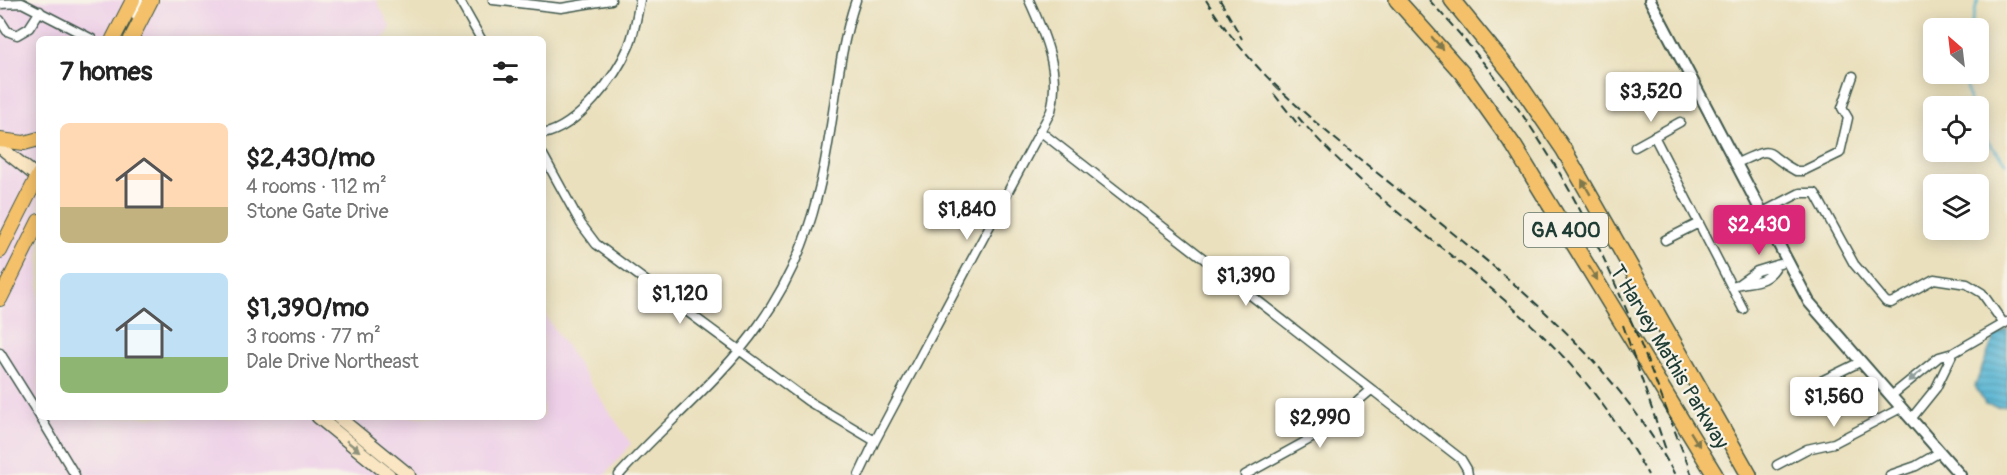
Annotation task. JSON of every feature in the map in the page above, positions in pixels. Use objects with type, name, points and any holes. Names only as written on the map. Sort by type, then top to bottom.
[{"type":"highway","points":[[115,36],[133,0]]},
{"type":"highway","points":[[133,36],[151,0]]},
{"type":"highway","name":"T Harvey Mathis Parkway","points":[[1396,0],[1462,73],[1514,146],[1715,475]]},
{"type":"highway","name":"T Harvey Mathis Parkway","points":[[1452,0],[1514,75],[1564,150],[1749,475]]},
{"type":"highway","points":[[0,140],[24,143],[36,140]]},
{"type":"highway","points":[[0,251],[36,180]]},
{"type":"highway","points":[[0,299],[36,227]]},
{"type":"main road","points":[[0,147],[36,174]]},
{"type":"main road","points":[[322,420],[389,475]]},
{"type":"main road","points":[[342,420],[409,475]]},
{"type":"street","points":[[139,0],[135,12],[136,17],[141,20]]},
{"type":"street","points":[[459,0],[479,36]]},
{"type":"street","points":[[493,0],[561,8],[611,0]]},
{"type":"street","points":[[546,134],[555,132],[588,105],[604,88],[630,45],[639,0]]},
{"type":"street","points":[[619,475],[739,351],[776,298],[810,222],[824,170],[843,46],[856,0]]},
{"type":"street","points":[[859,475],[875,441],[1041,132],[1054,101],[1054,70],[1029,0]]},
{"type":"street","points":[[1650,0],[1761,213],[1781,263],[1809,302],[1960,475]]},
{"type":"street","points":[[0,4],[22,3],[86,36]]},
{"type":"street","points":[[0,20],[7,31],[17,35],[29,28],[39,11]]},
{"type":"street","points":[[1735,164],[1762,151],[1772,153],[1796,171],[1803,171],[1840,153],[1848,118],[1842,108],[1853,76]]},
{"type":"street","points":[[1635,147],[1680,122]]},
{"type":"street","points":[[1041,132],[1461,459],[1468,475]]},
{"type":"street","points":[[1654,136],[1699,223],[1736,285],[1743,309]]},
{"type":"street","points":[[546,160],[581,224],[596,244],[808,401],[875,441]]},
{"type":"street","points":[[1761,213],[1800,193],[1815,193],[1854,264],[1886,302],[1891,303],[1934,279],[1967,284],[1982,293],[2005,323],[1933,362],[1891,396]]},
{"type":"street","points":[[1665,240],[1699,223]]},
{"type":"street","points":[[1736,285],[1767,266],[1781,263]]},
{"type":"street","points":[[0,353],[36,410]]},
{"type":"street","points":[[1911,419],[1936,388],[1939,376],[1943,373],[1953,353]]},
{"type":"street","points":[[1802,406],[1809,387],[1860,362]]},
{"type":"street","points":[[1933,362],[1943,373]]},
{"type":"street","points":[[1245,475],[1321,433],[1371,390]]},
{"type":"street","points":[[1777,465],[1807,449],[1834,443],[1901,408]]},
{"type":"street","points":[[42,420],[75,475]]},
{"type":"street","points":[[1890,475],[1916,466],[1940,452]]},
{"type":"shaded area","points":[[0,0],[376,0],[391,28],[385,36],[36,36],[36,420],[546,420],[546,316],[631,444],[605,475],[0,475]]},
{"type":"water","points":[[2007,329],[2007,405],[1997,407],[1985,404],[1975,386],[1994,337]]},
{"type":"waterway","points":[[1973,18],[1978,0]]},
{"type":"waterway","points":[[1967,84],[1968,96]]},
{"type":"waterway","points":[[1989,143],[2007,163]]},
{"type":"railway","points":[[1206,0],[1243,51],[1286,96],[1504,276],[1581,348],[1616,387],[1647,429],[1675,475]]},
{"type":"railway","points":[[1220,0],[1242,39]]},
{"type":"railway","points":[[1429,0],[1512,100],[1564,181],[1596,242],[1626,308],[1692,475]]},
{"type":"railway","points":[[1274,94],[1300,127]]},
{"type":"railway","points":[[1298,117],[1325,147],[1384,201],[1478,277],[1554,347],[1598,399],[1648,475]]},
{"type":"railway","points":[[1623,325],[1666,450]]}]
